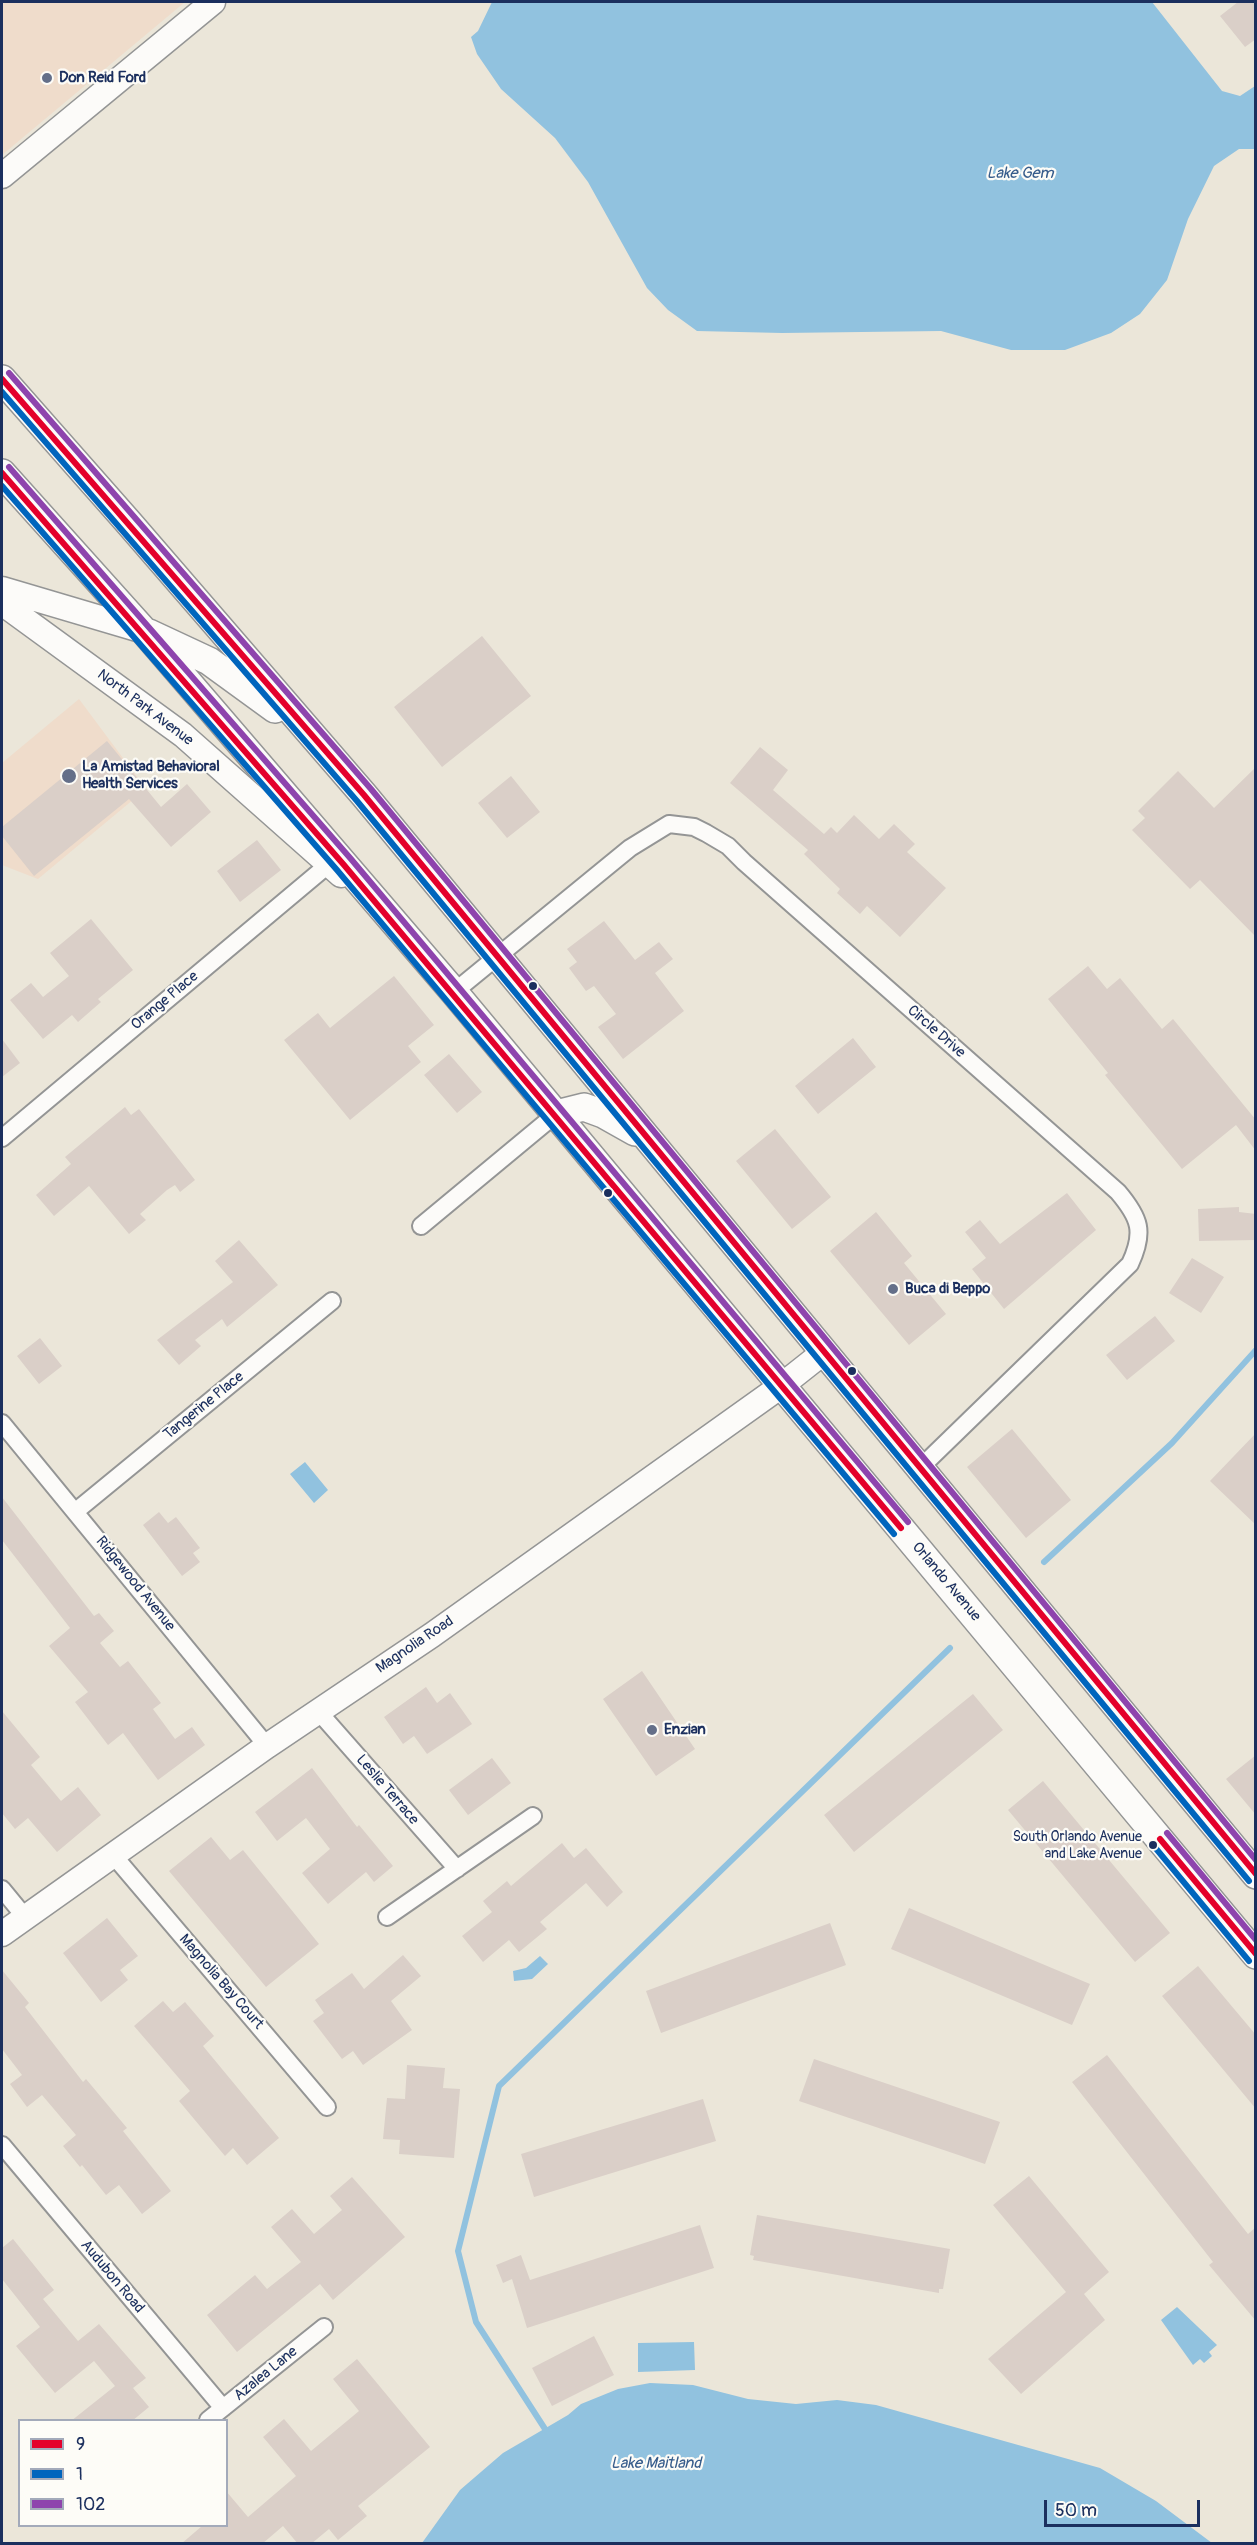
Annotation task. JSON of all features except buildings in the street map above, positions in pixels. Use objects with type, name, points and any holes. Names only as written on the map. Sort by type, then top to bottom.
[{"type":"main road","points":[[2,380],[319,742],[1256,1875]]},
{"type":"main road","name":"Orlando Avenue","points":[[2,473],[144,631],[454,992],[1256,1955]]},
{"type":"main road","points":[[144,631],[209,661],[319,742]]},
{"type":"main road","points":[[556,1114],[584,1107],[603,1114],[649,1140]]},
{"type":"street","points":[[2,176],[213,2]]},
{"type":"street","points":[[2,589],[144,631]]},
{"type":"street","name":"North Park Avenue","points":[[2,603],[183,735],[389,916]]},
{"type":"street","name":"Circle Drive","points":[[454,992],[630,848],[669,824],[694,827],[728,846],[1118,1192],[1131,1207],[1138,1223],[1139,1246],[1130,1264],[920,1468]]},
{"type":"street","name":"Orange Place","points":[[2,1138],[329,864]]},
{"type":"street","points":[[421,1226],[556,1114]]},
{"type":"street","name":"Tangerine Place","points":[[76,1511],[332,1301]]},
{"type":"street","name":"Magnolia Road","points":[[2,1934],[267,1746],[432,1635],[781,1386],[824,1352]]},
{"type":"street","name":"Ridgewood Avenue","points":[[2,1423],[267,1746]]},
{"type":"street","name":"Leslie Terrace","points":[[318,1712],[457,1869]]},
{"type":"street","points":[[387,1917],[533,1816]]},
{"type":"street","name":"Magnolia Bay Court","points":[[114,1856],[327,2107]]},
{"type":"street","points":[[2,1889],[25,1917]]},
{"type":"street","name":"Audubon Road","points":[[2,2145],[223,2408]]},
{"type":"street","name":"Azalea Lane","points":[[210,2419],[324,2327]]},
{"type":"shaded area","name":"Don Reid Ford","points":[[2,2],[185,2],[2,155]]},
{"type":"shaded area","name":"La Amistad Behavioral Health Services","points":[[79,699],[146,789],[38,879],[2,865],[2,763]]},
{"type":"water","name":"Lake Gem","points":[[492,2],[1152,2],[1222,91],[1240,96],[1255,86],[1255,149],[1239,149],[1214,166],[1188,219],[1167,280],[1140,314],[1111,333],[1065,350],[1011,350],[941,331],[782,333],[697,331],[668,310],[647,288],[588,182],[555,138],[501,89],[477,54],[471,37],[478,31]]},
{"type":"water","points":[[305,1462],[328,1490],[314,1503],[290,1474]]},
{"type":"water","points":[[540,1956],[548,1964],[532,1979],[514,1981],[513,1971],[526,1968]]},
{"type":"water","points":[[1177,2307],[1217,2345],[1209,2352],[1212,2356],[1204,2363],[1200,2359],[1193,2365],[1161,2320]]},
{"type":"water","points":[[694,2342],[695,2370],[638,2372],[638,2343]]},
{"type":"water","name":"Lake Maitland","points":[[650,2383],[693,2385],[748,2399],[796,2404],[837,2400],[876,2405],[1100,2468],[1156,2501],[1212,2543],[422,2543],[460,2490],[503,2453],[568,2415],[581,2404],[618,2389]]},
{"type":"waterway","points":[[1044,1562],[1172,1443],[1256,1350]]},
{"type":"waterway","points":[[545,2429],[476,2322],[458,2251],[499,2086],[950,1648]]},
{"type":"transit line","name":"102","points":[[9,373],[371,789],[1256,1860]]},
{"type":"transit line","name":"9","points":[[2,379],[364,795],[1256,1874]]},
{"type":"transit line","name":"1","points":[[2,392],[357,801],[1249,1881]]},
{"type":"transit line","name":"102","points":[[9,467],[351,859],[908,1522]]},
{"type":"transit line","name":"9","points":[[2,473],[344,865],[901,1528]]},
{"type":"transit line","name":"1","points":[[2,486],[337,870],[894,1534]]},
{"type":"transit line","name":"102","points":[[1167,1833],[1256,1940]]},
{"type":"transit line","name":"9","points":[[1160,1839],[1256,1954]]},
{"type":"transit line","name":"1","points":[[1153,1845],[1249,1961]]},
{"type":"place","name":"Don Reid Ford","points":[[47,78]]},
{"type":"place","name":"La Amistad Behavioral Health Services","points":[[69,776]]},
{"type":"place","name":"Buca di Beppo","points":[[893,1289]]},
{"type":"place","name":"Enzian","points":[[652,1730]]},
{"type":"place","name":"South Orlando Avenue and Lake Avenue","points":[[1153,1845]]}]
